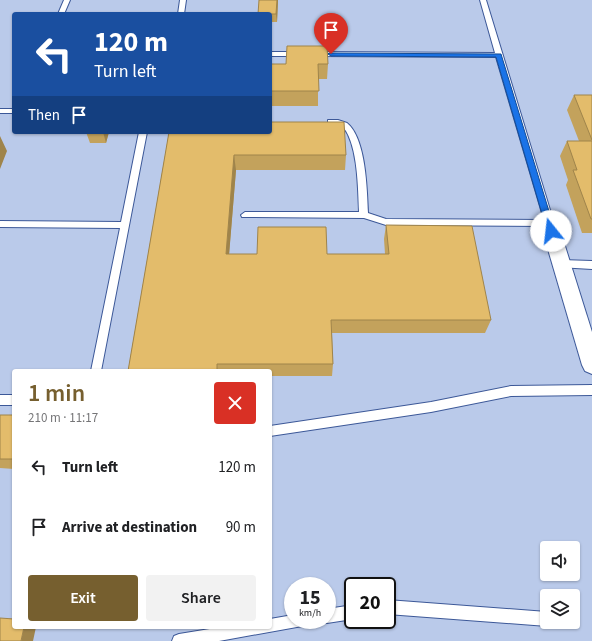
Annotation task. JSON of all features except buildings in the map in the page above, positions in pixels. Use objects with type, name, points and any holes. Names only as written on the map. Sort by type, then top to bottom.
[{"type":"street","points":[[558,255],[592,365]]},
{"type":"lane","points":[[62,12],[67,0]]},
{"type":"lane","points":[[181,12],[183,0]]},
{"type":"lane","points":[[483,0],[558,255],[592,265]]},
{"type":"lane","points":[[272,54],[499,55]]},
{"type":"lane","points":[[0,111],[12,111]]},
{"type":"lane","points":[[325,122],[342,123],[348,129],[361,173],[364,215]]},
{"type":"lane","points":[[96,369],[143,134]]},
{"type":"lane","points":[[245,215],[364,215],[386,222],[549,223]]},
{"type":"lane","points":[[0,224],[125,225]]},
{"type":"lane","points":[[272,431],[431,407],[511,391],[592,390]]},
{"type":"lane","points":[[0,400],[12,400]]},
{"type":"lane","points":[[396,608],[540,618]]},
{"type":"lane","points":[[272,626],[284,623]]},
{"type":"lane","points":[[179,641],[250,629]]},
{"type":"shaded area","points":[[0,0],[592,0],[592,641],[0,641]]},
{"type":"route","points":[[331,54],[499,55],[551,231]]}]
